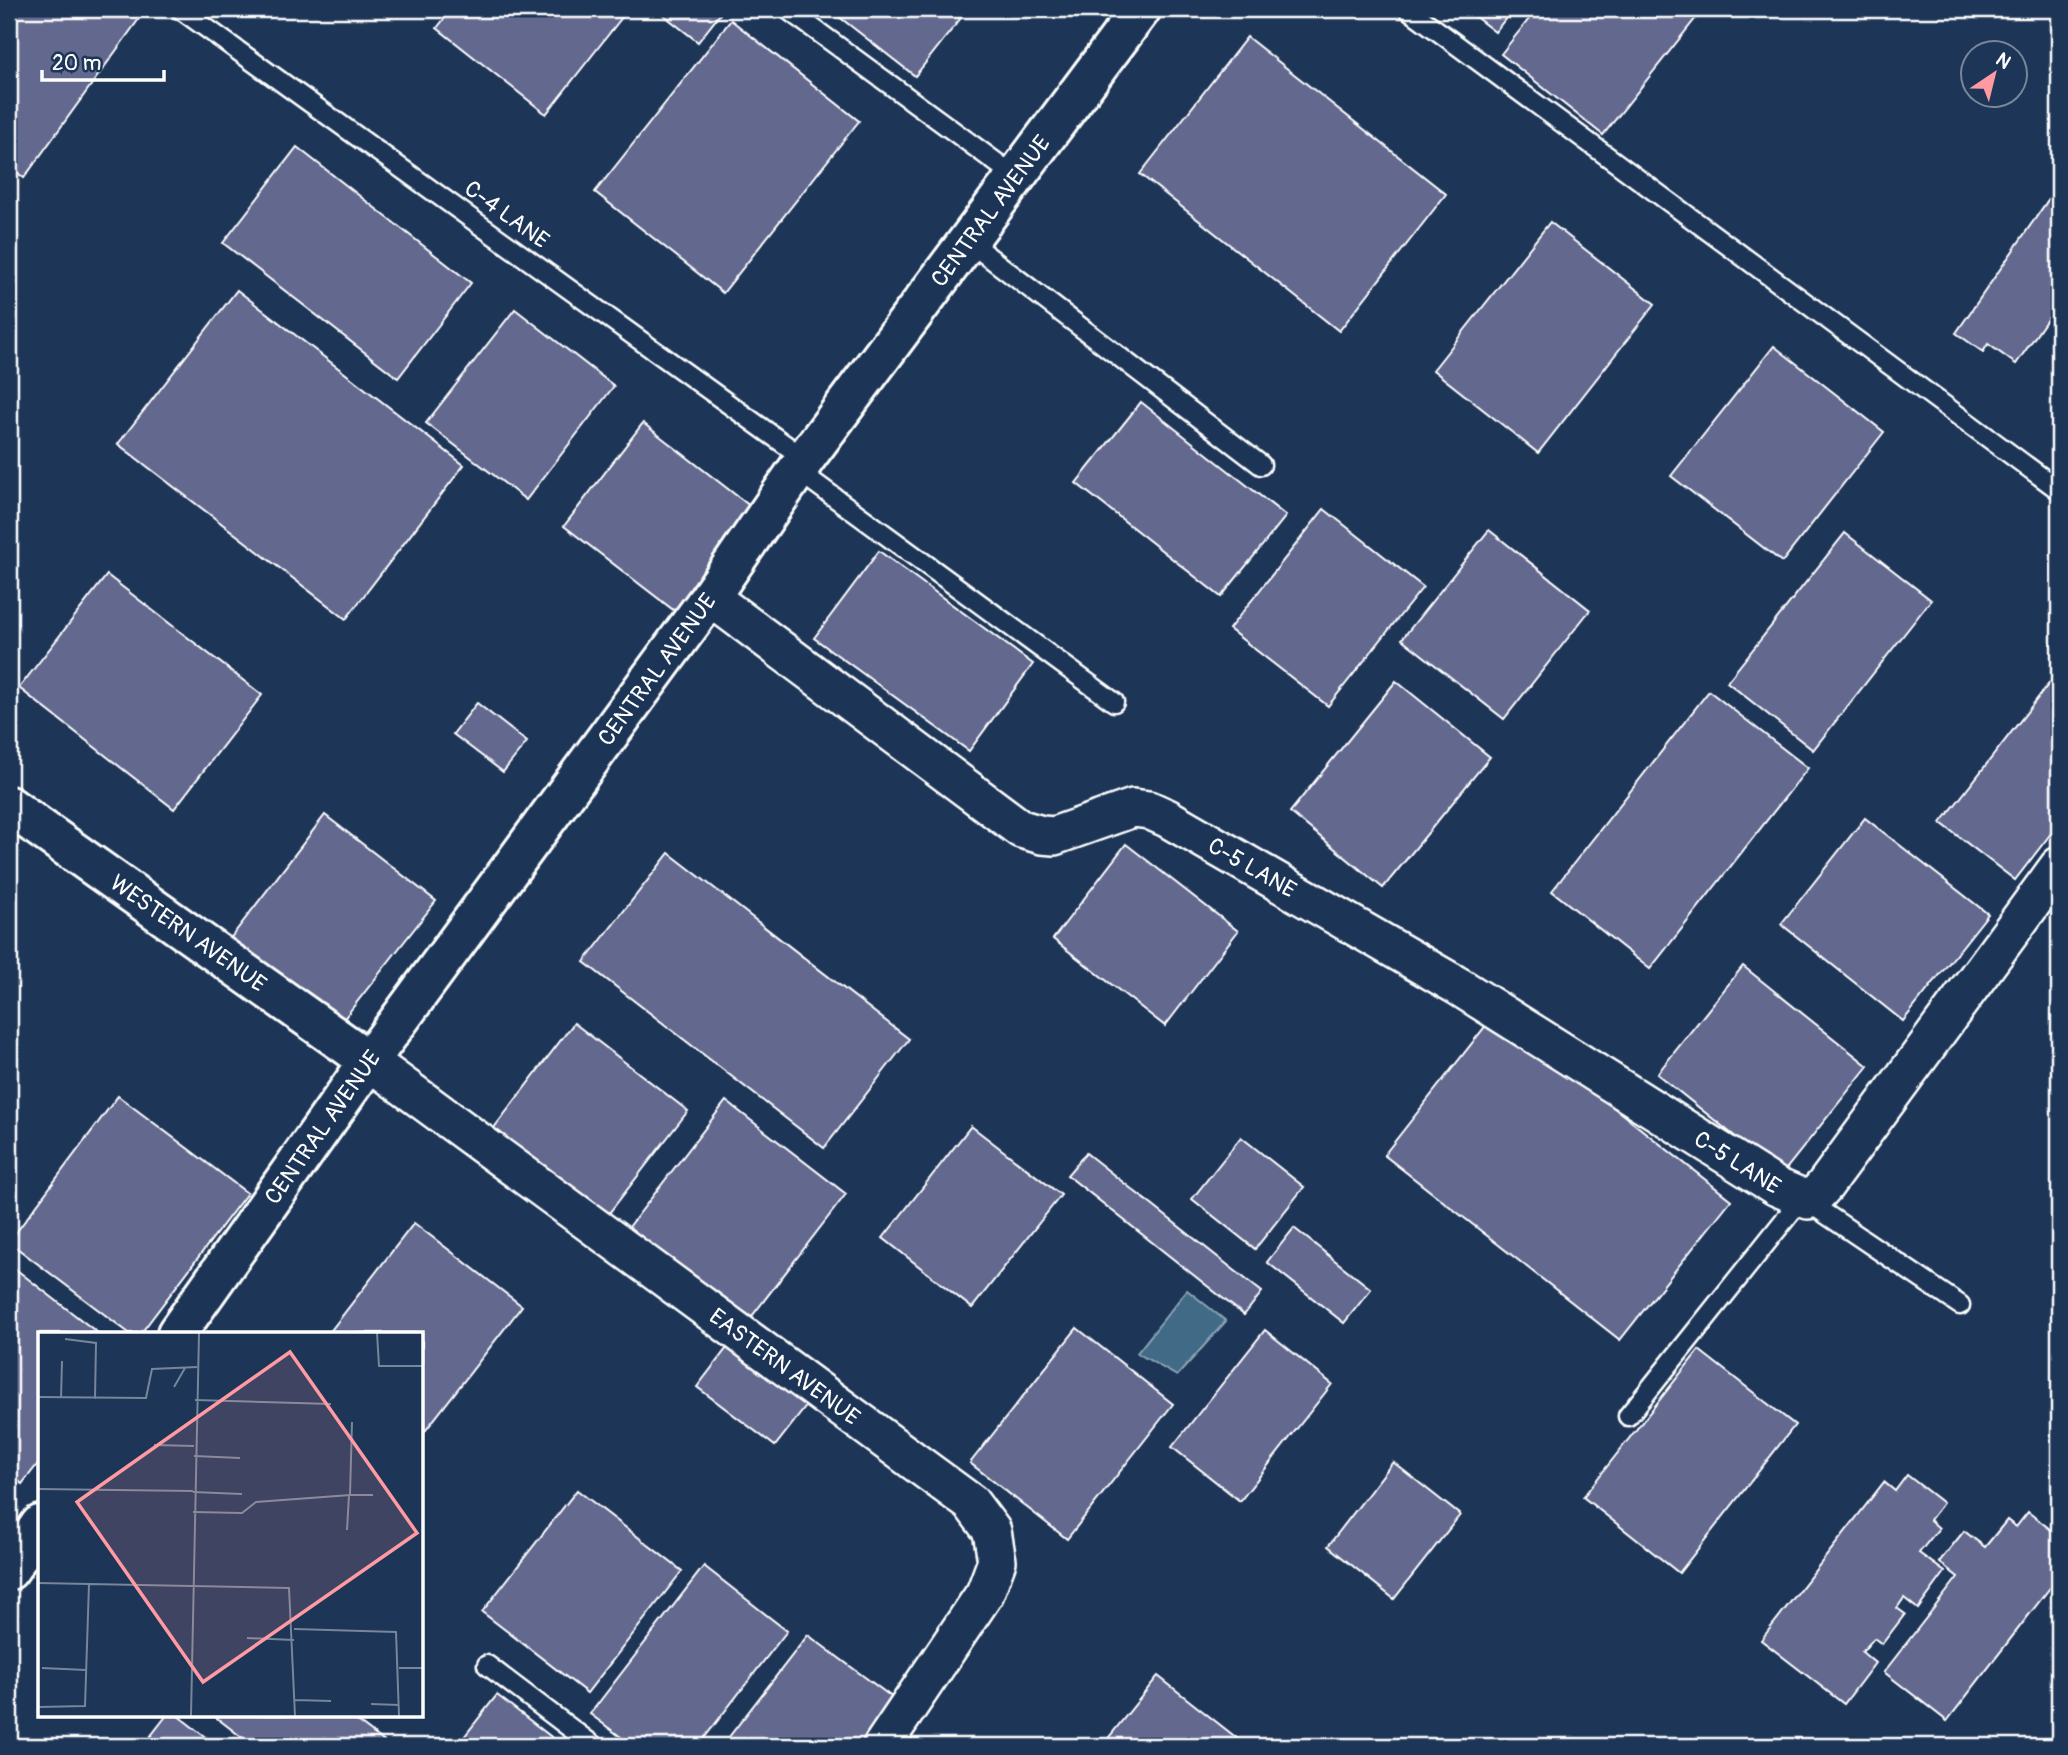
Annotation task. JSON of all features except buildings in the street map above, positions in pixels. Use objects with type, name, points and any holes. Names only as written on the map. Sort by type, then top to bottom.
[{"type":"street","name":"CENTRAL AVENUE","points":[[178,1332],[369,1062],[710,597],[801,465],[1141,9]]},
{"type":"street","name":"C-5 LANE","points":[[710,597],[1021,829],[1054,836],[1133,808],[1149,810],[1167,818],[1458,986],[1777,1187],[1808,1200],[1825,1185],[2059,866]]},
{"type":"street","name":"WESTERN AVENUE","points":[[9,806],[369,1062]]},
{"type":"street","name":"EASTERN AVENUE","points":[[369,1062],[971,1503],[992,1531],[997,1561],[985,1593],[883,1746]]},
{"type":"street","points":[[9,1570],[38,1528]]},
{"type":"lane","name":"C-4 LANE","points":[[180,9],[801,465],[1114,702]]},
{"type":"lane","points":[[788,9],[1016,177]]},
{"type":"lane","points":[[1408,9],[2059,490]]},
{"type":"lane","points":[[968,241],[1261,465]]},
{"type":"lane","name":"C-5 LANE","points":[[1629,1416],[1802,1198],[1960,1305]]},
{"type":"lane","points":[[487,1665],[594,1746]]},
{"type":"water","points":[[1187,1290],[1226,1321],[1177,1376],[1137,1353]]}]
